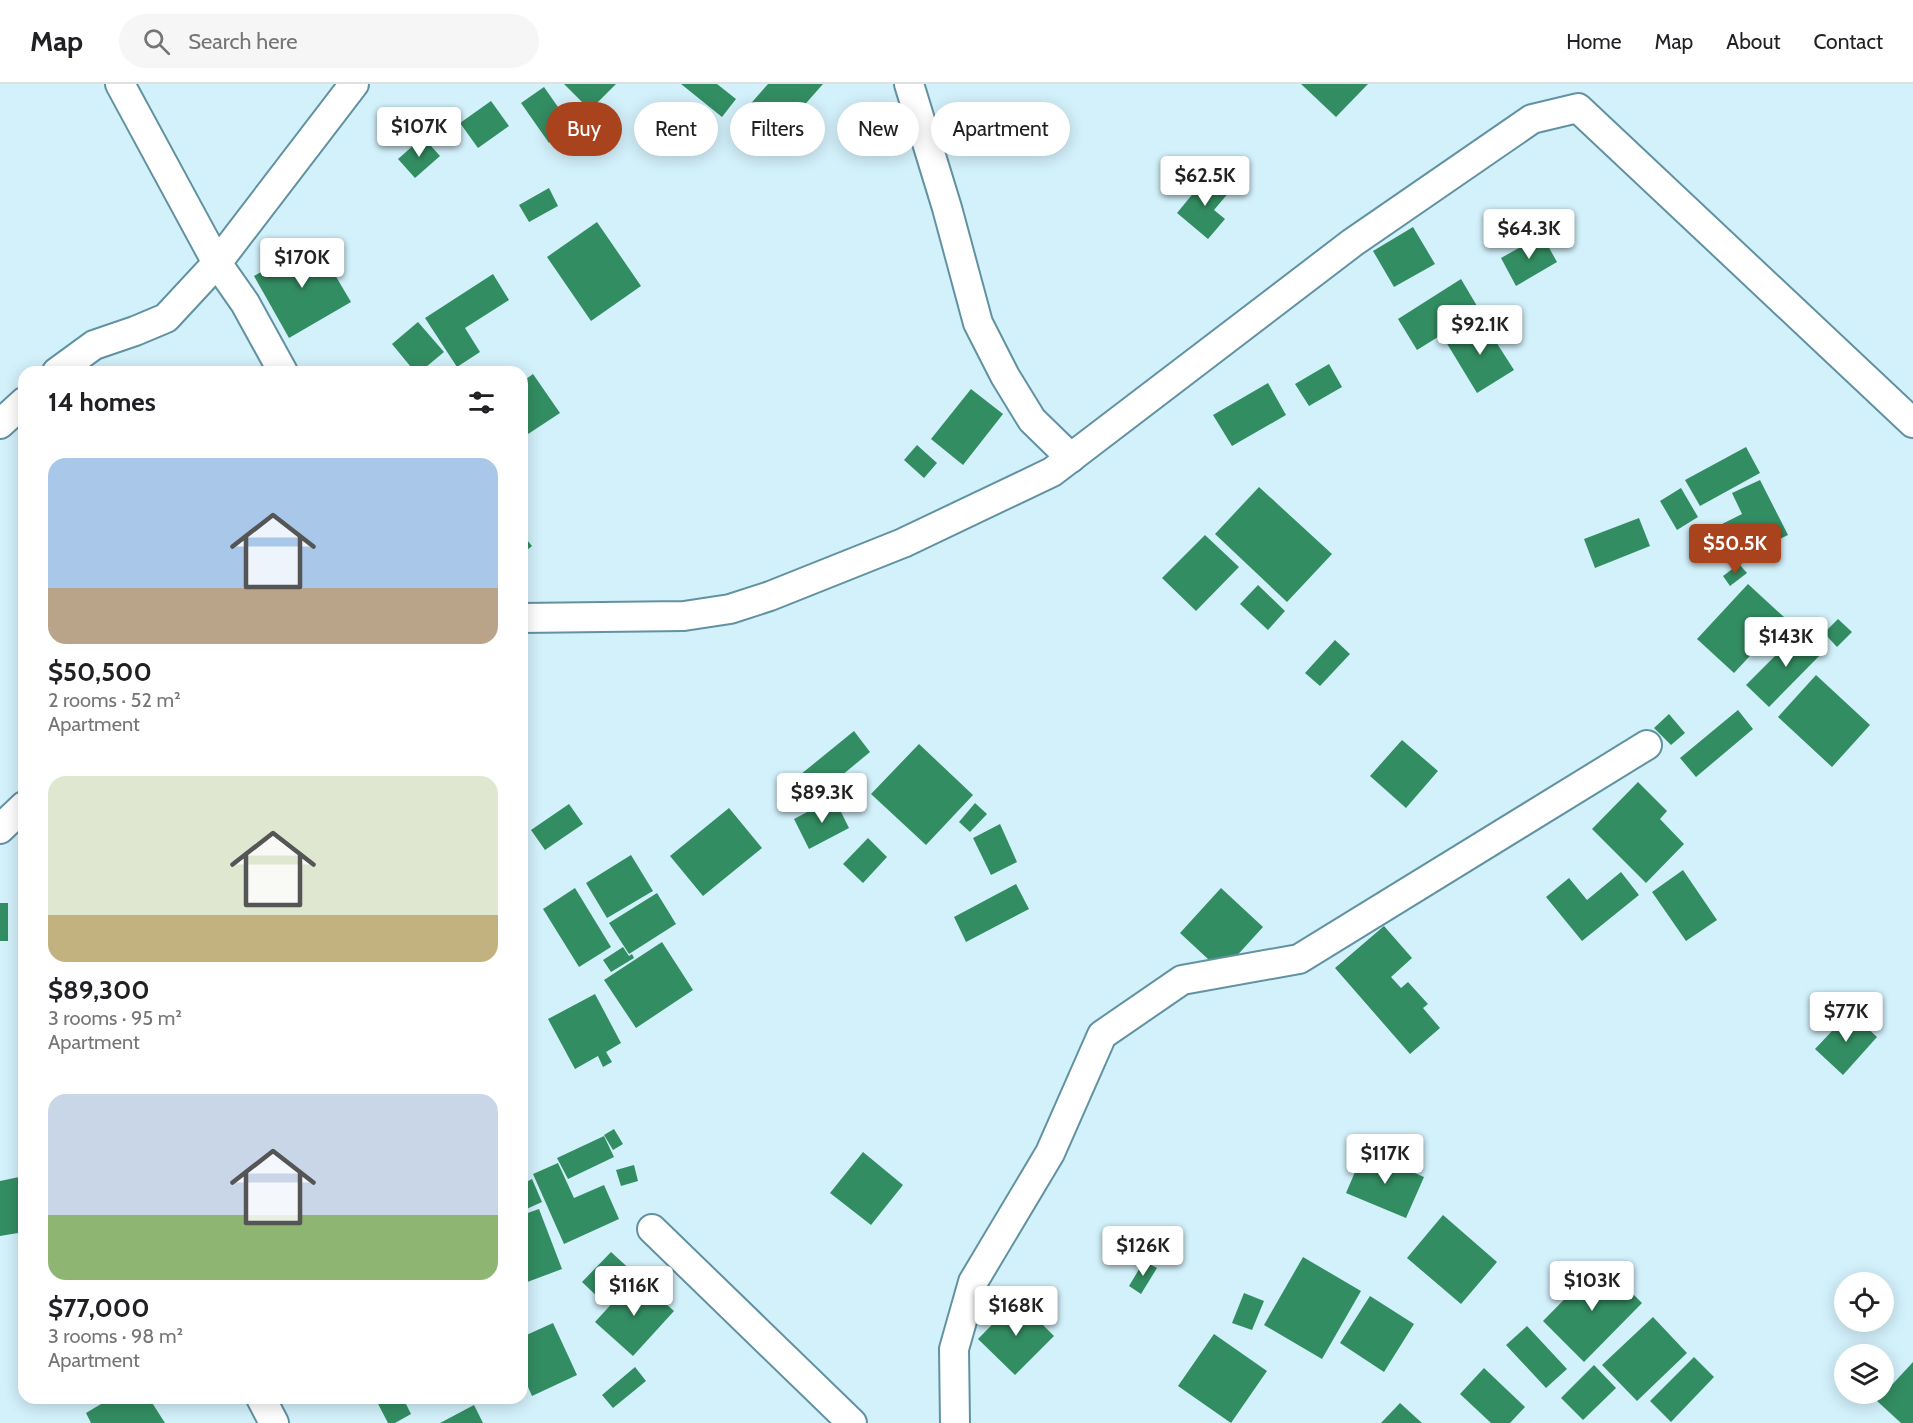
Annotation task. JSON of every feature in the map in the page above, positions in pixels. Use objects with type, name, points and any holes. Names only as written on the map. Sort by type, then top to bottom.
[{"type":"street","points":[[120,84],[217,263],[245,303],[280,366]]},
{"type":"street","points":[[65,366],[94,345],[166,318],[217,263],[354,84]]},
{"type":"street","points":[[909,84],[947,208],[978,323],[1005,376],[1032,420],[1071,458]]},
{"type":"street","points":[[528,618],[684,616],[730,609],[770,596],[903,543],[1052,471],[1371,230],[1532,119],[1578,108],[1913,423]]},
{"type":"street","points":[[0,424],[18,408]]},
{"type":"street","points":[[955,1423],[954,1349],[973,1282],[1050,1153],[1102,1035],[1182,980],[1299,959],[1647,745]]},
{"type":"street","points":[[0,829],[18,812]]},
{"type":"street","points":[[652,1229],[852,1423]]},
{"type":"street","points":[[264,1404],[274,1423]]},
{"type":"building","points":[[564,84],[616,84],[598,102],[582,102]]},
{"type":"building","points":[[681,84],[717,84],[736,99],[730,102],[730,107],[722,117],[718,114],[718,102],[703,102]]},
{"type":"building","points":[[768,84],[823,84],[807,102],[752,102]]},
{"type":"building","points":[[1301,84],[1368,84],[1336,117]]},
{"type":"building","points":[[544,87],[554,102],[546,102],[546,139],[521,103]]},
{"type":"building","points":[[491,101],[509,126],[478,148],[460,123]]},
{"type":"building","points":[[423,137],[440,156],[415,178],[398,159]]},
{"type":"building","points":[[1209,174],[1230,191],[1214,210],[1225,219],[1208,239],[1177,213]]},
{"type":"building","points":[[549,188],[558,206],[529,222],[519,205]]},
{"type":"building","points":[[597,222],[641,286],[591,321],[547,257]]},
{"type":"building","points":[[1413,227],[1435,264],[1394,287],[1373,251]]},
{"type":"building","points":[[1542,235],[1557,262],[1516,286],[1501,258]]},
{"type":"building","points":[[315,241],[351,302],[289,338],[254,276]]},
{"type":"building","points":[[493,274],[509,300],[465,328],[480,352],[459,366],[425,318]]},
{"type":"building","points":[[1461,279],[1480,311],[1417,350],[1398,319]]},
{"type":"building","points":[[1482,320],[1514,370],[1477,393],[1446,342]]},
{"type":"building","points":[[418,322],[444,352],[427,366],[410,366],[392,344]]},
{"type":"building","points":[[1329,364],[1342,387],[1309,406],[1295,384]]},
{"type":"building","points":[[533,374],[560,413],[528,434],[528,378]]},
{"type":"building","points":[[1268,383],[1286,415],[1232,446],[1213,415]]},
{"type":"building","points":[[971,389],[1003,414],[963,465],[931,439]]},
{"type":"building","points":[[917,445],[937,463],[924,478],[904,460]]},
{"type":"building","points":[[1746,447],[1760,473],[1700,506],[1685,480]]},
{"type":"building","points":[[1760,480],[1788,535],[1728,564],[1712,529],[1742,514],[1732,493]]},
{"type":"building","points":[[1259,487],[1332,554],[1287,602],[1215,534]]},
{"type":"building","points":[[1681,488],[1698,517],[1677,530],[1660,501]]},
{"type":"building","points":[[1639,518],[1650,546],[1595,568],[1584,539]]},
{"type":"building","points":[[1205,535],[1239,567],[1196,611],[1162,578]]},
{"type":"building","points":[[1739,564],[1747,573],[1730,586],[1723,576]]},
{"type":"building","points":[[1748,584],[1785,618],[1734,673],[1697,639]]},
{"type":"building","points":[[1258,585],[1285,611],[1268,630],[1240,604]]},
{"type":"building","points":[[1838,619],[1852,632],[1837,647],[1824,633]]},
{"type":"building","points":[[1803,628],[1825,650],[1769,707],[1746,685]]},
{"type":"building","points":[[1335,640],[1350,654],[1320,686],[1305,673]]},
{"type":"building","points":[[1816,675],[1870,725],[1832,767],[1778,717]]},
{"type":"building","points":[[1738,710],[1753,729],[1696,777],[1680,758]]},
{"type":"building","points":[[1669,714],[1685,733],[1671,745],[1654,728]]},
{"type":"building","points":[[854,731],[870,752],[812,800],[795,779]]},
{"type":"building","points":[[1402,740],[1438,771],[1406,808],[1370,776]]},
{"type":"building","points":[[919,744],[973,795],[926,845],[871,794]]},
{"type":"building","points":[[1638,782],[1667,811],[1660,819],[1684,844],[1646,883],[1592,829]]},
{"type":"building","points":[[834,798],[849,828],[809,849],[794,819]]},
{"type":"building","points":[[975,803],[987,814],[970,832],[959,822]]},
{"type":"building","points":[[569,804],[583,824],[545,850],[531,830]]},
{"type":"building","points":[[729,808],[762,848],[703,896],[670,856]]},
{"type":"building","points":[[1000,824],[1017,862],[991,875],[973,838]]},
{"type":"building","points":[[868,838],[887,857],[863,883],[843,864]]},
{"type":"building","points":[[631,855],[653,891],[607,918],[586,883]]},
{"type":"building","points":[[1683,870],[1717,920],[1686,941],[1652,892]]},
{"type":"building","points":[[1621,872],[1639,895],[1582,941],[1546,897],[1569,878],[1587,900]]},
{"type":"building","points":[[1016,884],[1029,909],[966,942],[954,917]]},
{"type":"building","points":[[575,888],[611,947],[579,967],[543,909]]},
{"type":"building","points":[[1221,888],[1263,927],[1222,972],[1180,933]]},
{"type":"building","points":[[657,893],[676,924],[629,954],[609,923]]},
{"type":"building","points":[[0,903],[8,903],[8,941],[0,941]]},
{"type":"building","points":[[1384,926],[1412,958],[1391,977],[1401,988],[1408,982],[1428,1004],[1423,1008],[1440,1028],[1410,1054],[1335,968]]},
{"type":"building","points":[[662,942],[693,990],[636,1028],[604,980]]},
{"type":"building","points":[[623,947],[629,956],[632,954],[634,958],[611,972],[603,960]]},
{"type":"building","points":[[595,994],[621,1043],[606,1052],[612,1062],[603,1067],[598,1056],[575,1069],[548,1019]]},
{"type":"building","points":[[1850,1012],[1877,1037],[1843,1075],[1815,1049]]},
{"type":"building","points":[[614,1129],[623,1144],[613,1150],[604,1135]]},
{"type":"building","points":[[604,1136],[614,1157],[568,1179],[557,1158]]},
{"type":"building","points":[[1364,1151],[1424,1177],[1406,1218],[1346,1193]]},
{"type":"building","points":[[863,1152],[903,1185],[871,1225],[830,1193]]},
{"type":"building","points":[[558,1163],[574,1198],[604,1185],[619,1219],[564,1244],[533,1174]]},
{"type":"building","points":[[634,1165],[638,1181],[621,1186],[616,1170]]},
{"type":"building","points":[[18,1177],[18,1233],[0,1236],[0,1181]]},
{"type":"building","points":[[532,1179],[542,1202],[528,1208],[528,1181]]},
{"type":"building","points":[[539,1209],[562,1269],[528,1282],[528,1213]]},
{"type":"building","points":[[1443,1215],[1497,1262],[1461,1304],[1407,1258]]},
{"type":"building","points":[[611,1252],[634,1273],[605,1304],[582,1282]]},
{"type":"building","points":[[1303,1257],[1361,1291],[1322,1359],[1264,1325]]},
{"type":"building","points":[[1144,1261],[1157,1268],[1141,1294],[1129,1286]]},
{"type":"building","points":[[1601,1262],[1642,1303],[1584,1362],[1543,1321]]},
{"type":"building","points":[[636,1277],[674,1311],[633,1356],[595,1322]]},
{"type":"building","points":[[1244,1293],[1264,1301],[1252,1330],[1232,1323]]},
{"type":"building","points":[[1370,1296],[1414,1324],[1384,1372],[1340,1343]]},
{"type":"building","points":[[1017,1299],[1054,1336],[1015,1375],[978,1339]]},
{"type":"building","points":[[1653,1317],[1687,1353],[1637,1401],[1602,1365]]},
{"type":"building","points":[[553,1323],[577,1375],[532,1396],[528,1387],[528,1334]]},
{"type":"building","points":[[1527,1326],[1567,1369],[1546,1388],[1506,1345]]},
{"type":"building","points":[[1214,1334],[1267,1371],[1231,1423],[1178,1386]]},
{"type":"building","points":[[1694,1357],[1714,1377],[1671,1422],[1650,1401]]},
{"type":"building","points":[[1913,1362],[1913,1423],[1901,1423],[1880,1404],[1894,1404],[1894,1383]]},
{"type":"building","points":[[1594,1365],[1616,1388],[1583,1420],[1561,1398]]},
{"type":"building","points":[[635,1367],[646,1381],[613,1408],[602,1395]]},
{"type":"building","points":[[1484,1368],[1525,1407],[1510,1423],[1491,1423],[1460,1394]]},
{"type":"building","points":[[1400,1403],[1422,1423],[1381,1423]]},
{"type":"building","points":[[101,1404],[153,1404],[165,1423],[91,1423],[86,1413]]},
{"type":"building","points":[[378,1404],[406,1404],[411,1414],[395,1423],[388,1423]]},
{"type":"building","points":[[474,1405],[483,1423],[440,1423]]}]
